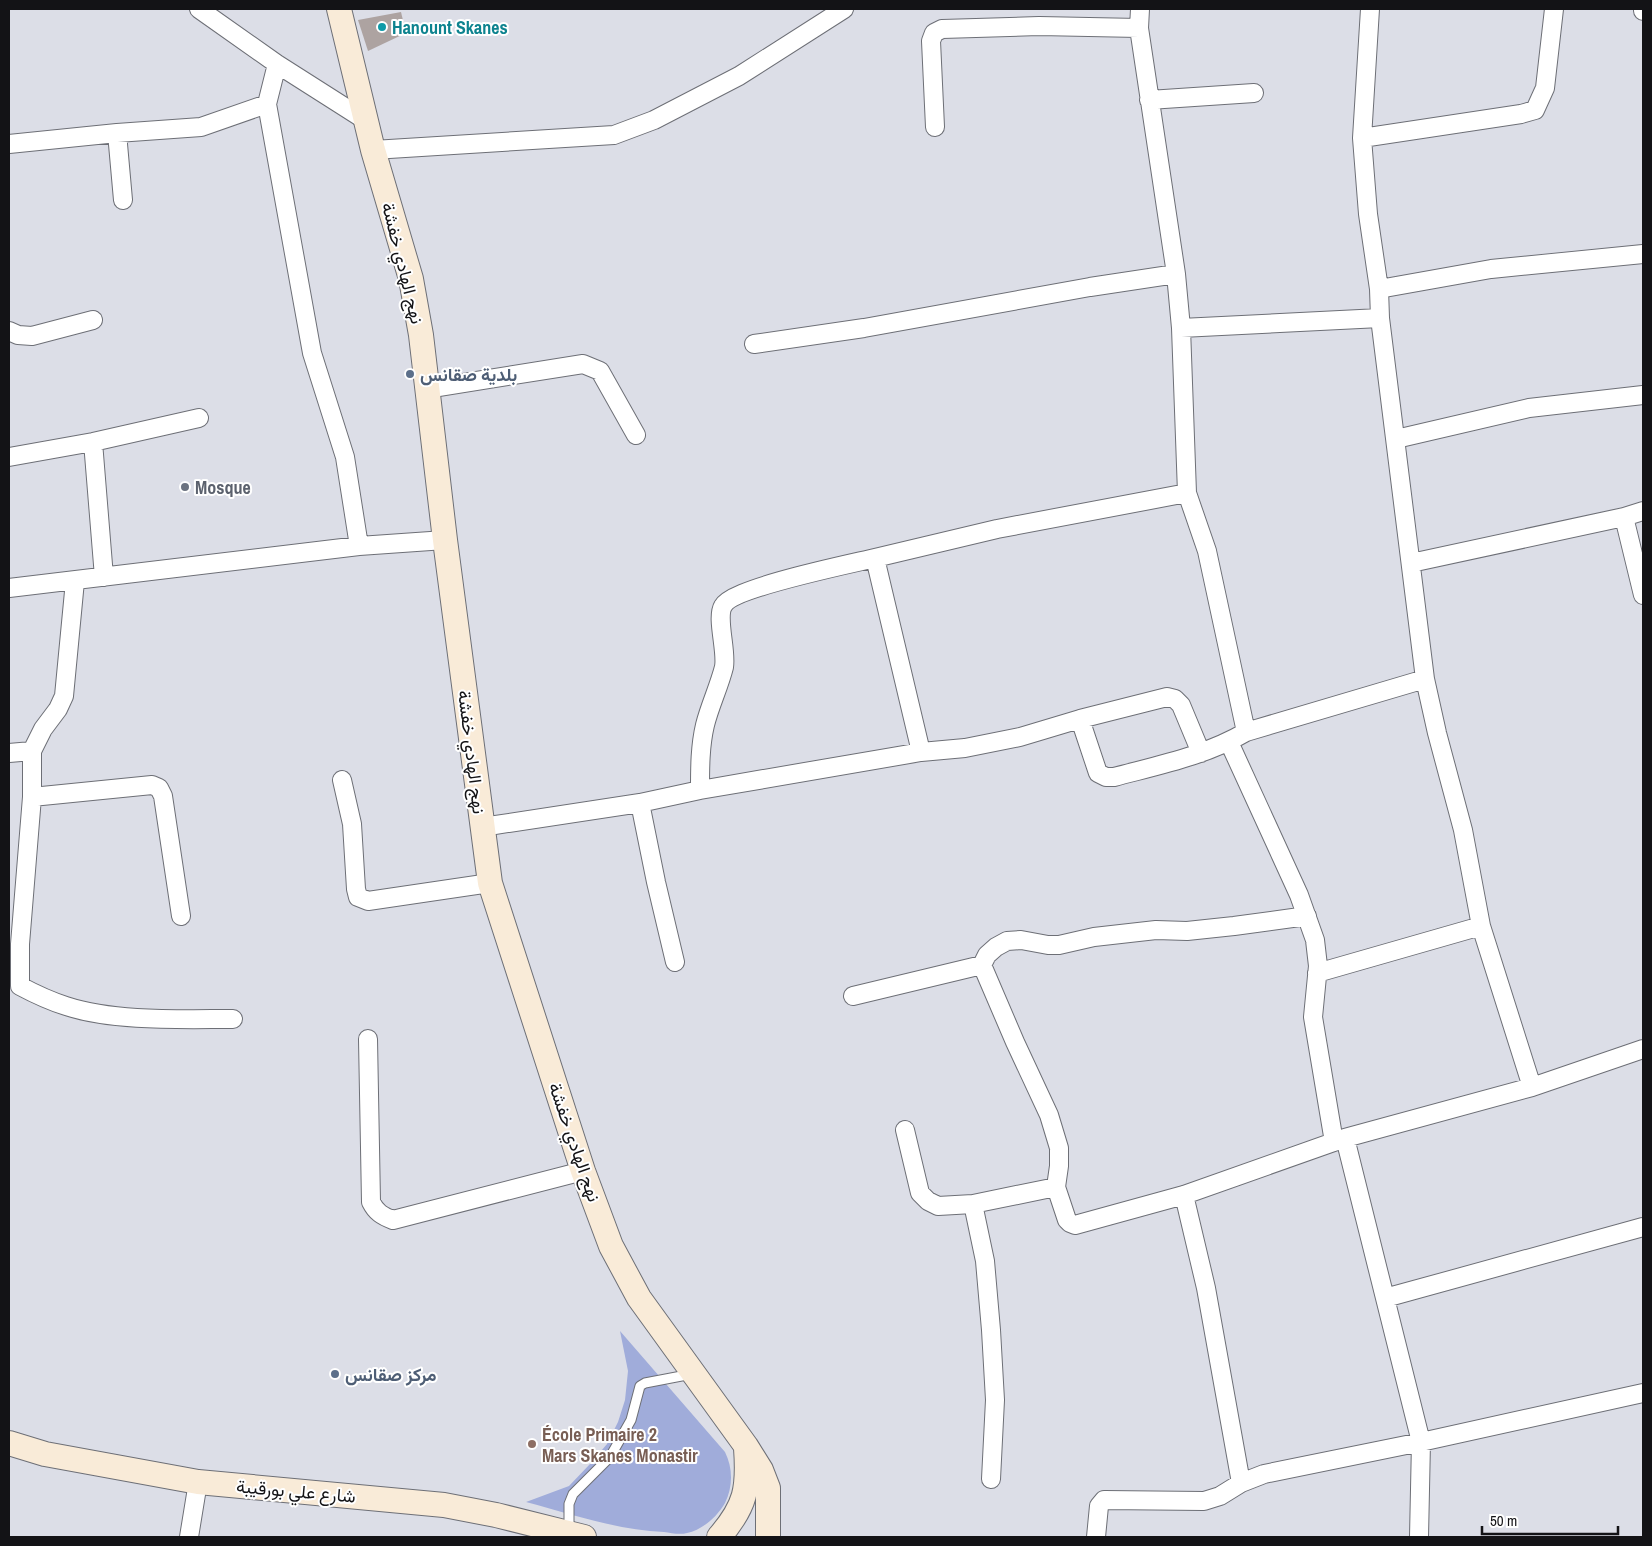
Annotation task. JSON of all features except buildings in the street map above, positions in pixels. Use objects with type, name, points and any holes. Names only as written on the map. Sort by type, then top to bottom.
[{"type":"main road","name":"نهج الهادي خفشة","points":[[339,9],[365,120],[411,279],[421,335],[445,540],[490,883],[583,1171],[611,1246],[638,1298],[746,1446],[761,1470],[768,1488],[768,1537]]},
{"type":"main road","name":"شارع علي بورقيبة","points":[[9,1443],[45,1454],[198,1482],[444,1505],[496,1515],[576,1535]]},
{"type":"main road","points":[[719,1537],[733,1521],[741,1506],[748,1469],[746,1446]]},
{"type":"main road","points":[[729,1537],[734,1537]]},
{"type":"street","points":[[199,9],[277,64],[365,120]]},
{"type":"street","points":[[373,150],[614,135],[654,120],[739,76],[844,9]]},
{"type":"street","points":[[1140,9],[1139,28],[1176,274],[1181,328],[1187,493],[1207,551],[1246,732]]},
{"type":"street","points":[[1370,9],[1362,138],[1368,214],[1379,289],[1380,318],[1425,679],[1437,734],[1463,830],[1481,926],[1532,1087]]},
{"type":"street","points":[[1362,138],[1521,114],[1535,110],[1545,88],[1554,9]]},
{"type":"street","points":[[935,127],[931,42],[934,33],[942,29],[1039,26],[1139,28]]},
{"type":"street","points":[[277,64],[266,104],[312,353],[344,457],[359,546]]},
{"type":"street","points":[[1149,100],[1254,93]]},
{"type":"street","points":[[9,144],[201,127],[266,104]]},
{"type":"street","points":[[117,133],[123,200]]},
{"type":"street","points":[[1379,289],[1491,269],[1643,254]]},
{"type":"street","points":[[754,344],[864,328],[1090,287],[1176,274]]},
{"type":"street","points":[[1181,328],[1380,318]]},
{"type":"street","points":[[9,330],[18,335],[32,336],[93,320]]},
{"type":"street","points":[[426,389],[584,364],[600,371],[636,435]]},
{"type":"street","points":[[1396,439],[1528,408],[1643,394]]},
{"type":"street","points":[[9,457],[93,442],[199,418]]},
{"type":"street","points":[[93,442],[104,576]]},
{"type":"street","points":[[700,790],[701,752],[706,724],[720,683],[724,663],[721,614],[723,606],[730,598],[774,582],[997,529],[1187,493]]},
{"type":"street","points":[[1411,564],[1624,517],[1643,511]]},
{"type":"street","points":[[1624,517],[1643,596]]},
{"type":"street","points":[[9,588],[359,546],[445,540]]},
{"type":"street","points":[[875,558],[921,752]]},
{"type":"street","points":[[75,581],[64,696],[58,709],[43,729],[32,752],[32,797],[20,944],[14,986],[66,1006],[97,1014],[164,1020],[233,1019]]},
{"type":"street","points":[[1080,719],[1098,772],[1106,777],[1114,777],[1201,753],[1229,742],[1246,732],[1425,679]]},
{"type":"street","points":[[482,827],[640,803],[700,790],[921,752],[965,748],[1020,737],[1080,719],[1167,698],[1176,699],[1181,705],[1201,753]]},
{"type":"street","points":[[1229,742],[1307,916],[1317,954],[1313,1017],[1340,1140],[1385,1298],[1421,1442],[1419,1537]]},
{"type":"street","points":[[9,752],[32,752]]},
{"type":"street","points":[[342,780],[352,824],[358,897],[368,900],[490,883]]},
{"type":"street","points":[[32,797],[152,784],[159,788],[163,796],[181,916]]},
{"type":"street","points":[[640,803],[675,962]]},
{"type":"street","points":[[1307,916],[1187,931],[1156,930],[1094,938],[1059,945],[1022,940],[1007,941],[987,955],[982,965],[1049,1115],[1059,1148],[1056,1187],[1067,1220],[1070,1223],[1075,1224],[1184,1194],[1340,1140],[1532,1087],[1643,1049]]},
{"type":"street","points":[[1317,973],[1481,926]]},
{"type":"street","points":[[853,996],[982,965]]},
{"type":"street","points":[[368,1039],[371,1202],[384,1217],[393,1220],[583,1171]]},
{"type":"street","points":[[905,1130],[920,1193],[928,1201],[938,1206],[973,1204],[1056,1187]]},
{"type":"street","points":[[1184,1194],[1206,1288],[1241,1483]]},
{"type":"street","points":[[973,1204],[985,1261],[991,1330],[995,1400],[991,1479]]},
{"type":"street","points":[[1385,1298],[1643,1227]]},
{"type":"street","points":[[1096,1537],[1099,1506],[1104,1500],[1204,1501],[1220,1496],[1241,1483],[1264,1474],[1288,1468],[1421,1442],[1643,1393]]},
{"type":"street","points":[[189,1537],[198,1482]]},
{"type":"lane","points":[[576,1535],[568,1504],[573,1494],[610,1456],[631,1420],[640,1386],[646,1383],[693,1374]]},
{"type":"shaded area","points":[[620,1331],[725,1452],[728,1458],[731,1484],[728,1497],[718,1513],[709,1522],[693,1531],[678,1534],[646,1531],[594,1521],[526,1502],[569,1486],[607,1444],[618,1422],[625,1400],[628,1371]]},
{"type":"place","name":"Hanount Skanes","points":[[382,27]]},
{"type":"place","name":"بلدية صقانس","points":[[410,374]]},
{"type":"place","name":"Mosque","points":[[185,487]]},
{"type":"place","name":"مركز صقانس","points":[[335,1374]]},
{"type":"place","name":"École Primaire 2 Mars Skanes Monastir","points":[[532,1444]]}]
